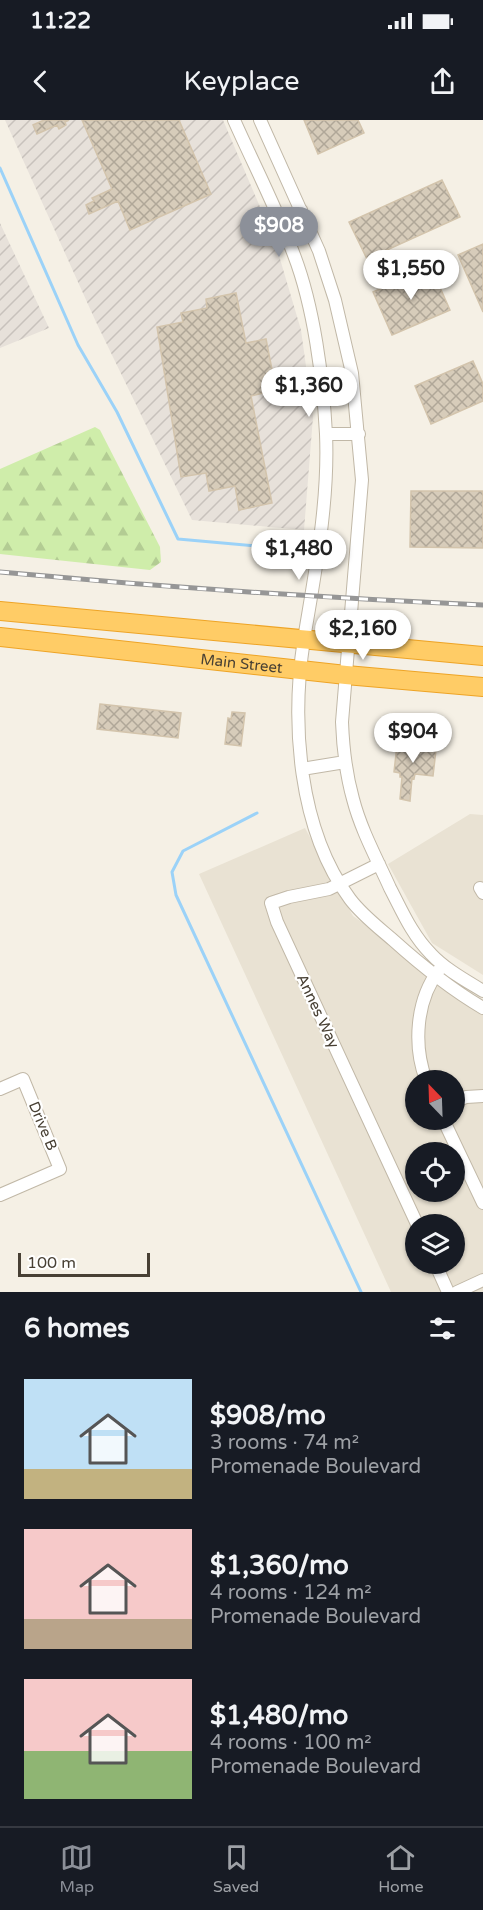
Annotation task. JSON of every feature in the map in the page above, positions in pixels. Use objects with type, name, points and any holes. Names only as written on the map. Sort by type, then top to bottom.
[{"type":"highway","name":"Main Street","points":[[0,611],[483,656]]},
{"type":"highway","name":"Main Street","points":[[0,637],[346,675],[483,687]]},
{"type":"street","points":[[234,120],[295,256],[310,310],[321,380],[326,434],[326,479],[312,596],[304,640],[297,718],[302,769],[315,827],[340,884],[361,912],[434,976],[483,1008]]},
{"type":"street","points":[[261,120],[319,251],[335,300],[352,373],[362,480],[342,722],[345,762],[353,801],[379,864],[414,934],[432,956],[483,991]]},
{"type":"street","points":[[279,221],[301,210]]},
{"type":"street","points":[[326,434],[358,434]]},
{"type":"street","points":[[302,769],[345,762]]},
{"type":"street","name":"Annes Way","points":[[379,864],[340,884],[271,903],[277,922],[412,1214]]},
{"type":"street","points":[[423,1070],[419,1056],[419,1023],[422,1007],[434,976],[443,964]]},
{"type":"street","name":"Drive B","points":[[0,1089],[23,1079],[60,1168],[0,1195]]},
{"type":"street","points":[[465,1097],[483,1096]]},
{"type":"street","points":[[448,1130],[483,1203]]},
{"type":"street","points":[[440,1274],[448,1292]]},
{"type":"street","points":[[457,1292],[483,1280]]},
{"type":"shaded area","points":[[5,120],[223,120],[275,242],[301,330],[313,417],[304,530],[192,520],[96,322]]},
{"type":"shaded area","points":[[0,223],[49,328],[0,348]]},
{"type":"shaded area","points":[[470,814],[483,815],[483,975],[432,943],[388,864]]},
{"type":"shaded area","points":[[305,828],[353,916],[483,1007],[483,1292],[391,1292],[199,874]]},
{"type":"green space","points":[[95,427],[100,430],[160,547],[161,562],[150,570],[0,554],[0,469]]},
{"type":"building","points":[[44,120],[69,120],[59,129],[57,125],[37,134],[33,125]]},
{"type":"building","points":[[82,120],[179,120],[211,194],[130,230],[118,201],[89,214],[86,205],[94,201],[92,198],[112,189]]},
{"type":"building","points":[[304,120],[358,120],[364,133],[318,154]]},
{"type":"building","points":[[442,180],[460,217],[367,259],[349,222]]},
{"type":"building","points":[[483,244],[483,312],[458,255]]},
{"type":"building","points":[[431,267],[450,310],[392,335],[373,292]]},
{"type":"building","points":[[236,293],[246,343],[266,339],[276,390],[251,396],[272,503],[239,510],[235,486],[209,491],[206,473],[181,477],[157,327],[183,322],[181,313],[207,308],[206,299]]},
{"type":"building","points":[[473,361],[483,384],[483,401],[431,424],[415,386]]},
{"type":"building","points":[[411,491],[483,491],[483,548],[410,547]]},
{"type":"building","points":[[100,704],[181,713],[178,738],[97,729]]},
{"type":"building","points":[[232,712],[245,713],[241,746],[225,744],[228,718],[231,719]]},
{"type":"building","points":[[409,739],[419,740],[419,744],[431,746],[431,750],[436,750],[433,776],[415,774],[414,779],[412,778],[410,801],[400,799],[402,777],[400,773],[394,772],[397,745],[400,746],[401,742],[409,743]]},
{"type":"waterway","points":[[0,168],[78,345],[117,412],[178,539],[266,547],[268,556]]},
{"type":"waterway","points":[[257,813],[183,851],[172,872],[176,895],[361,1292]]},
{"type":"railway","points":[[0,572],[242,592],[483,605]]}]
